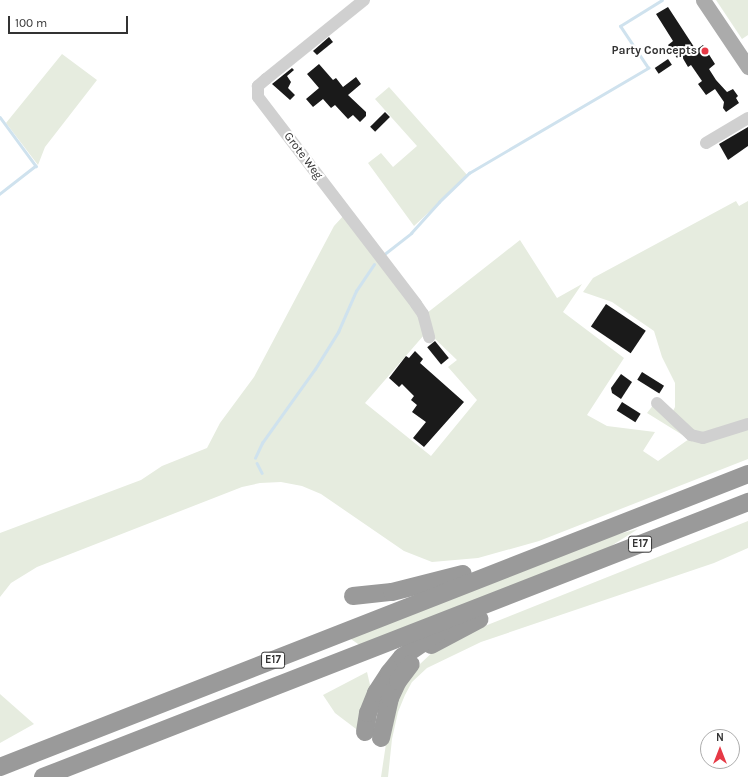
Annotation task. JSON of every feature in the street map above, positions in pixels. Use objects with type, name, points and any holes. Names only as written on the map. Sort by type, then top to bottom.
[{"type":"highway","name":"E17","points":[[0,767],[748,474]]},
{"type":"highway","name":"E17","points":[[43,777],[526,592],[748,502]]},
{"type":"highway","points":[[354,596],[426,585],[493,564],[547,553]]},
{"type":"highway","points":[[373,735],[368,713],[376,693],[402,657],[422,642],[449,627],[526,592]]},
{"type":"main road","points":[[703,0],[748,67]]},
{"type":"street","name":"Grote Weg","points":[[364,0],[258,86],[258,97],[416,304],[425,320],[429,337]]},
{"type":"street","points":[[706,143],[748,118]]},
{"type":"street","points":[[657,403],[690,435],[702,438],[748,424]]},
{"type":"shaded area","points":[[716,0],[748,0],[748,35],[742,39]]},
{"type":"shaded area","points":[[62,54],[97,80],[45,147],[38,165],[6,123]]},
{"type":"shaded area","points":[[389,87],[468,176],[414,226],[368,163],[381,153],[393,167],[417,146],[375,99]]},
{"type":"shaded area","points":[[736,201],[739,206],[748,201],[748,459],[539,541],[478,558],[432,562],[404,551],[321,494],[302,486],[281,482],[260,483],[242,487],[37,567],[11,583],[0,597],[0,533],[141,480],[162,466],[207,448],[220,423],[254,377],[334,226],[345,214],[420,311],[424,335],[365,403],[431,456],[477,400],[448,367],[457,360],[432,336],[427,313],[520,240],[557,298],[582,284],[563,312],[624,358],[587,415],[607,426],[655,432],[643,451],[658,461],[689,439],[647,413],[654,404],[671,415],[675,407],[675,383],[662,357],[654,331],[612,302],[583,292],[593,278]]},
{"type":"shaded area","points":[[748,521],[748,548],[714,563],[481,642],[427,668],[412,682],[405,695],[398,712],[392,739],[388,777],[381,777],[392,704],[405,678],[436,649],[452,639]]},
{"type":"shaded area","points":[[638,529],[608,548],[361,646],[345,635],[611,536]]},
{"type":"shaded area","points":[[367,672],[371,689],[360,732],[335,713],[323,695]]},
{"type":"shaded area","points":[[0,694],[34,724],[0,743]]},
{"type":"building","points":[[668,7],[696,50],[703,45],[715,64],[709,69],[716,80],[727,92],[733,89],[738,96],[736,98],[739,103],[726,112],[723,108],[724,102],[715,89],[706,95],[698,84],[702,81],[691,65],[688,67],[681,55],[677,58],[668,45],[673,41],[656,14]]},
{"type":"building","points":[[329,37],[333,42],[317,55],[313,51]]},
{"type":"building","points":[[668,59],[672,65],[659,74],[655,68]]},
{"type":"building","points":[[319,64],[333,80],[336,78],[343,87],[356,77],[361,84],[348,95],[366,112],[366,116],[360,122],[353,115],[348,119],[335,105],[331,108],[323,99],[313,107],[306,99],[319,88],[307,74]]},
{"type":"building","points":[[292,68],[294,70],[287,76],[291,82],[288,88],[295,95],[290,100],[272,84]]},
{"type":"building","points":[[385,112],[390,117],[375,132],[370,127]]},
{"type":"building","points":[[748,127],[748,146],[728,160],[719,144]]},
{"type":"building","points":[[606,304],[646,331],[631,353],[591,326]]},
{"type":"building","points":[[435,341],[449,358],[441,364],[427,347]]},
{"type":"building","points":[[415,351],[423,359],[420,363],[464,402],[424,447],[413,438],[426,422],[412,412],[417,405],[411,400],[414,396],[402,384],[399,387],[389,378],[406,356],[409,358]]},
{"type":"building","points":[[642,372],[664,386],[659,393],[637,380]]},
{"type":"building","points":[[621,374],[632,382],[621,399],[612,393],[611,388]]},
{"type":"building","points":[[622,402],[641,414],[635,422],[617,410]]},
{"type":"waterway","points":[[382,256],[411,233],[439,202],[469,173],[648,68],[620,26],[662,0]]},
{"type":"waterway","points":[[0,117],[36,166],[0,194]]},
{"type":"waterway","points":[[255,458],[262,443],[315,369],[338,332],[356,291],[374,264]]},
{"type":"waterway","points":[[257,463],[262,473]]},
{"type":"place","name":"Party Concepts","points":[[705,51]]}]
